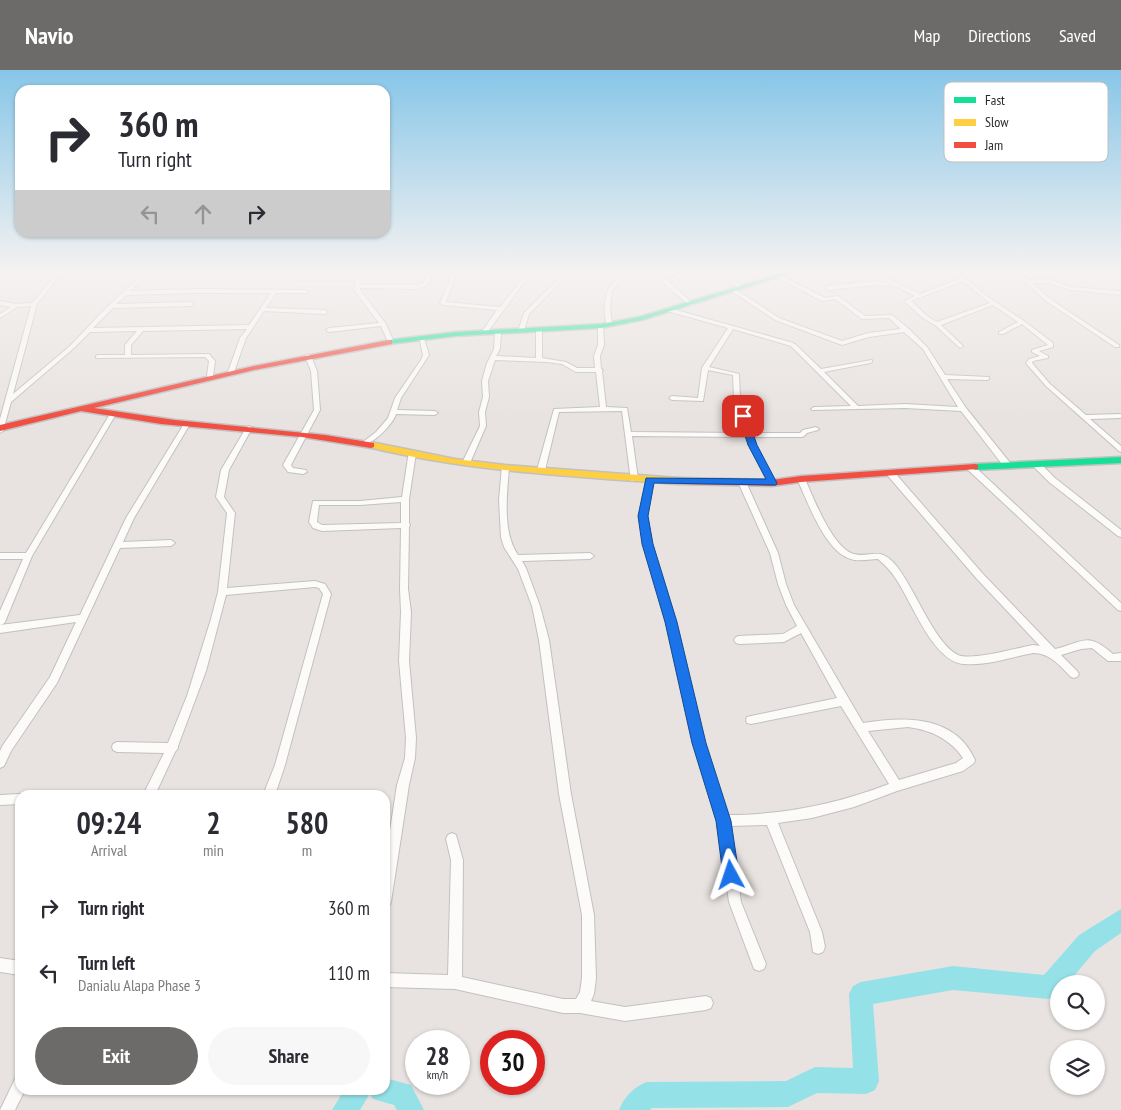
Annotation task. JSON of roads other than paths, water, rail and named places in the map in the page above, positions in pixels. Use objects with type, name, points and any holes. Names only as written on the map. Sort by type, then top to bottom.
[{"type":"street","points":[[1,429],[30,321]]},
{"type":"street","points":[[10,400],[72,347],[97,321]]},
{"type":"street","points":[[231,372],[243,338],[255,321]]},
{"type":"street","points":[[380,321],[391,342]]},
{"type":"street","points":[[484,333],[492,321]]},
{"type":"street","points":[[521,331],[524,321]]},
{"type":"street","points":[[603,410],[597,356],[606,321]]},
{"type":"street","points":[[1,429],[210,376],[308,356],[421,338],[605,325],[631,321]]},
{"type":"street","points":[[705,321],[788,343],[856,407]]},
{"type":"street","points":[[781,321],[842,343],[868,335],[907,330]]},
{"type":"street","points":[[896,321],[925,348],[945,377],[963,409],[1008,466]]},
{"type":"street","points":[[931,321],[960,346]]},
{"type":"street","points":[[937,324],[946,321]]},
{"type":"street","points":[[1079,321],[1120,347]]},
{"type":"street","points":[[1001,333],[1022,322],[1051,344],[1051,346],[1034,351],[1046,357],[1029,362],[1048,385],[1121,450]]},
{"type":"street","points":[[329,330],[383,324]]},
{"type":"street","points":[[88,330],[250,327]]},
{"type":"street","points":[[672,398],[701,400],[705,368],[731,328]]},
{"type":"street","points":[[128,355],[128,345],[141,329]]},
{"type":"street","points":[[539,330],[539,359]]},
{"type":"street","points":[[466,463],[483,426],[482,412],[486,397],[485,382],[490,363],[494,358],[498,332]]},
{"type":"street","points":[[365,443],[378,433],[394,412],[398,398],[424,360],[426,355],[421,338]]},
{"type":"street","points":[[98,356],[207,355],[212,361],[210,376]]},
{"type":"street","points":[[303,472],[291,470],[287,465],[317,410],[314,372],[308,356]]},
{"type":"street","points":[[494,358],[539,359],[564,363],[576,370],[600,370]]},
{"type":"street","points":[[818,371],[870,361]]},
{"type":"street","points":[[705,368],[736,374],[737,398],[748,434],[772,483]]},
{"type":"street","points":[[945,377],[987,378]]},
{"type":"street","points":[[814,409],[904,406],[963,409]]},
{"type":"street","points":[[81,409],[187,424],[303,434],[365,443],[466,463],[505,468],[650,480],[772,483],[801,479],[970,467],[1118,461]]},
{"type":"street","points":[[541,470],[556,410],[625,409],[634,479]]},
{"type":"street","points":[[394,412],[435,413]]},
{"type":"street","points":[[0,622],[28,556],[113,414]]},
{"type":"street","points":[[1086,417],[1121,416]]},
{"type":"street","points":[[0,763],[4,748],[54,680],[130,518],[187,424]]},
{"type":"street","points":[[152,790],[173,748],[193,698],[206,657],[222,592],[231,513],[220,497],[225,470],[249,428]]},
{"type":"street","points":[[628,434],[802,435],[805,431],[816,429]]},
{"type":"street","points":[[390,870],[403,785],[410,758],[411,738],[404,661],[406,612],[404,589],[405,499],[412,453]]},
{"type":"street","points":[[1037,465],[1121,534]]},
{"type":"street","points":[[970,467],[1121,608]]},
{"type":"street","points":[[505,468],[503,500],[505,537],[522,568],[536,606],[544,640],[565,794],[588,915],[588,986],[587,994],[580,1006]]},
{"type":"street","points":[[891,474],[995,592],[1074,674]]},
{"type":"street","points":[[801,479],[827,532],[836,545],[846,554],[852,556],[880,556],[884,558],[936,636],[953,657],[966,660],[1035,649],[1052,653],[1090,644],[1096,645],[1110,658],[1121,657]]},
{"type":"street","points":[[650,480],[643,516],[648,544],[671,622],[699,743],[724,821],[735,902],[759,964]]},
{"type":"street","points":[[742,482],[774,553],[782,584],[802,628],[896,786]]},
{"type":"street","points":[[405,499],[360,503],[316,503],[312,522],[322,528],[406,525]]},
{"type":"street","points":[[117,545],[171,543]]},
{"type":"street","points":[[0,556],[28,556]]},
{"type":"street","points":[[515,558],[590,556]]},
{"type":"street","points":[[222,592],[316,584],[322,586],[327,594],[280,765],[271,790]]},
{"type":"street","points":[[0,629],[83,618]]},
{"type":"street","points":[[739,640],[784,638],[802,628]]},
{"type":"street","points":[[751,720],[844,701]]},
{"type":"street","points":[[724,821],[770,818],[840,807],[896,786],[959,767],[970,760],[967,753],[944,733],[925,724],[902,723],[860,728]]},
{"type":"street","points":[[117,747],[173,748]]},
{"type":"street","points":[[0,800],[15,799]]},
{"type":"street","points":[[770,818],[816,932],[818,948]]},
{"type":"street","points":[[452,839],[457,860],[455,982]]},
{"type":"street","points":[[0,966],[15,968]]},
{"type":"street","points":[[390,980],[455,982],[563,1006],[580,1006],[626,1014],[706,1003]]},
{"type":"street","points":[[7,1110],[15,1094]]},
{"type":"waterway","points":[[632,1110],[646,1095],[788,1094],[815,1080],[866,1081],[861,994],[953,978],[1049,987],[1087,943],[1121,920]]},
{"type":"waterway","points":[[390,1092],[402,1094],[411,1110]]},
{"type":"waterway","points":[[345,1110],[356,1095]]}]
